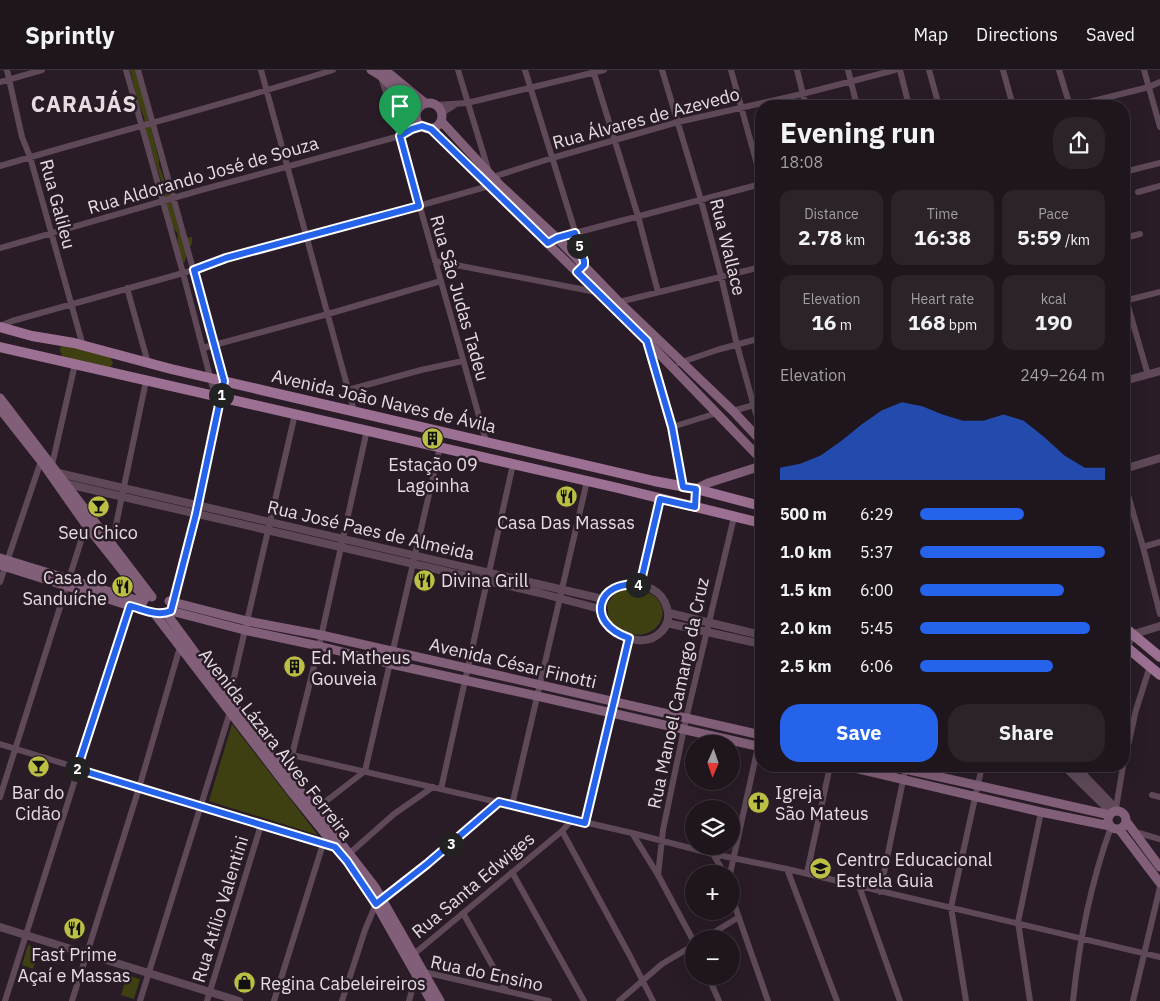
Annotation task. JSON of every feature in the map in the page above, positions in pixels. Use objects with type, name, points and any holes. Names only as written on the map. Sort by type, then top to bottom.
[{"type":"main road","points":[[371,70],[383,73],[425,103],[436,105],[441,117],[490,179],[548,243],[619,302],[683,362],[755,435]]},
{"type":"main road","points":[[383,73],[417,110],[417,125],[431,129],[557,238],[597,292],[755,453]]},
{"type":"main road","points":[[417,110],[425,103]]},
{"type":"main road","points":[[431,129],[438,125],[441,117]]},
{"type":"main road","name":"Avenida João Naves de Ávila","points":[[0,327],[211,378],[696,489],[755,504]]},
{"type":"main road","name":"Avenida João Naves de Ávila","points":[[0,347],[367,430],[755,522]]},
{"type":"main road","points":[[0,398],[53,470],[112,544],[146,602]]},
{"type":"main road","points":[[0,409],[41,461],[53,470],[56,483],[154,613],[170,606]]},
{"type":"main road","points":[[695,507],[696,489],[708,483],[755,468]]},
{"type":"main road","points":[[3,562],[130,606],[146,602]]},
{"type":"main road","points":[[67,583],[170,606]]},
{"type":"main road","name":"Avenida César Finotti","points":[[170,606],[321,635],[686,719],[755,733]]},
{"type":"main road","name":"Avenida César Finotti","points":[[170,606],[244,630],[755,746]]},
{"type":"main road","name":"Avenida Lázara Alves Ferreira","points":[[170,606],[260,745],[312,812],[350,853],[420,974],[440,1001]]},
{"type":"main road","name":"Avenida Lázara Alves Ferreira","points":[[154,613],[230,712],[260,745],[283,766],[335,847],[379,902],[414,954],[431,1001]]},
{"type":"main road","points":[[1130,631],[1160,656]]},
{"type":"main road","points":[[1130,650],[1160,675]]},
{"type":"main road","points":[[870,772],[1114,827],[1123,827],[1126,821]]},
{"type":"main road","points":[[921,772],[978,786],[1124,815],[1133,832],[1160,867]]},
{"type":"main road","points":[[1114,812],[1108,820],[1160,883]]},
{"type":"street","name":"Rua Galileu","points":[[7,70],[22,137],[30,157],[50,234],[83,346]]},
{"type":"street","points":[[0,82],[42,70]]},
{"type":"street","points":[[126,70],[211,378],[218,396]]},
{"type":"street","points":[[138,70],[216,344],[224,381],[218,396],[196,514],[170,606]]},
{"type":"street","points":[[261,70],[354,411]]},
{"type":"street","points":[[0,166],[266,91],[333,70]]},
{"type":"street","points":[[458,70],[490,179]]},
{"type":"street","points":[[525,70],[583,257],[580,268]]},
{"type":"street","points":[[436,105],[467,103],[604,70]]},
{"type":"street","name":"Rua Wallace","points":[[662,70],[701,200],[737,345],[755,396]]},
{"type":"street","points":[[731,70],[755,156]]},
{"type":"street","points":[[797,70],[804,100]]},
{"type":"street","points":[[848,70],[856,100]]},
{"type":"street","name":"Rua Álvares de Azevedo","points":[[774,100],[895,70]]},
{"type":"street","points":[[900,70],[908,100]]},
{"type":"street","points":[[929,70],[937,100]]},
{"type":"street","points":[[1003,70],[1011,100]]},
{"type":"street","points":[[1059,70],[1068,100]]},
{"type":"street","points":[[1144,70],[1160,127]]},
{"type":"street","points":[[594,71],[638,216],[658,292]]},
{"type":"street","name":"Rua São Judas Tadeu","points":[[383,73],[486,441]]},
{"type":"street","points":[[1098,100],[1149,87],[1160,82]]},
{"type":"street","points":[[441,117],[456,104]]},
{"type":"street","name":"Rua Álvares de Azevedo","points":[[0,327],[12,321],[194,270],[226,258],[419,206],[552,158],[678,122],[755,104]]},
{"type":"street","name":"Rua Aldorando José de Souza","points":[[0,248],[400,136],[417,125]]},
{"type":"street","points":[[1130,170],[1160,163]]},
{"type":"street","points":[[548,243],[557,238],[575,233],[755,186]]},
{"type":"street","points":[[1138,192],[1160,186]]},
{"type":"street","points":[[172,236],[183,233]]},
{"type":"street","points":[[1130,236],[1140,234]]},
{"type":"street","points":[[435,261],[597,292]]},
{"type":"street","points":[[619,302],[755,268]]},
{"type":"street","points":[[203,348],[441,281]]},
{"type":"street","points":[[127,288],[148,363]]},
{"type":"street","points":[[1130,300],[1160,292]]},
{"type":"street","points":[[1130,317],[1148,375]]},
{"type":"street","points":[[670,366],[755,340]]},
{"type":"street","points":[[647,341],[672,427],[683,487]]},
{"type":"street","points":[[348,390],[421,370],[463,361]]},
{"type":"street","points":[[53,470],[75,364]]},
{"type":"street","points":[[1130,380],[1160,371]]},
{"type":"street","points":[[112,544],[146,381]]},
{"type":"street","points":[[732,411],[755,405]]},
{"type":"street","points":[[672,427],[717,413]]},
{"type":"street","points":[[229,699],[295,414]]},
{"type":"street","points":[[283,766],[292,755],[319,646],[367,430]]},
{"type":"street","points":[[312,812],[366,771],[440,447]]},
{"type":"street","points":[[1130,467],[1160,458]]},
{"type":"street","points":[[0,582],[3,562],[41,461]]},
{"type":"street","points":[[441,789],[513,464]]},
{"type":"street","name":"Rua José Paes de Almeida","points":[[53,470],[603,599]]},
{"type":"street","points":[[512,805],[587,481]]},
{"type":"street","name":"Rua José Paes de Almeida","points":[[56,483],[121,496],[560,598],[600,609]]},
{"type":"street","points":[[640,585],[660,499]]},
{"type":"street","points":[[1130,502],[1160,614]]},
{"type":"street","name":"Rua Manoel Camargo da Cruz","points":[[658,875],[663,830],[686,719],[734,518]]},
{"type":"street","points":[[0,797],[86,525]]},
{"type":"street","points":[[1143,547],[1160,542]]},
{"type":"street","points":[[626,584],[640,585],[659,594],[669,613],[664,629],[653,639],[629,638],[608,626],[600,609],[603,599],[617,586],[626,584]]},
{"type":"street","points":[[5,1001],[130,606]]},
{"type":"street","points":[[669,613],[755,634]]},
{"type":"street","points":[[667,624],[755,643]]},
{"type":"street","points":[[1130,639],[1134,634],[1160,626]]},
{"type":"street","points":[[585,823],[629,638]]},
{"type":"street","points":[[72,1001],[139,788],[180,647]]},
{"type":"street","points":[[1130,735],[1150,666]]},
{"type":"street","points":[[140,1001],[230,712]]},
{"type":"street","points":[[0,744],[335,847]]},
{"type":"street","points":[[292,755],[685,847]]},
{"type":"street","points":[[733,865],[755,769]]},
{"type":"street","points":[[807,873],[829,772]]},
{"type":"street","points":[[880,892],[904,772]]},
{"type":"street","points":[[966,1001],[951,907],[981,772]]},
{"type":"street","points":[[1071,772],[1114,812]]},
{"type":"street","points":[[1080,772],[1114,812]]},
{"type":"street","points":[[1114,812],[1122,772]]},
{"type":"street","points":[[350,853],[394,814],[433,787]]},
{"type":"street","points":[[1152,795],[1160,797]]},
{"type":"street","points":[[342,1001],[365,930],[379,902],[468,830],[499,802]]},
{"type":"street","points":[[1030,1001],[1018,922],[1042,812]]},
{"type":"street","name":"Rua Santa Edwiges","points":[[414,954],[562,831],[572,820]]},
{"type":"street","name":"Rua Atílio Valentini","points":[[207,1001],[261,825]]},
{"type":"street","points":[[1073,1001],[1081,938],[1105,844],[1114,827]]},
{"type":"street","points":[[562,831],[653,1001]]},
{"type":"street","points":[[1133,832],[1160,840]]},
{"type":"street","points":[[632,833],[658,875],[687,930]]},
{"type":"street","points":[[274,1001],[323,844]]},
{"type":"street","points":[[717,855],[787,868],[880,892],[1018,922],[1160,957]]},
{"type":"street","points":[[787,868],[838,1001]]},
{"type":"street","points":[[512,872],[584,1001]]},
{"type":"street","points":[[859,886],[900,1001]]},
{"type":"street","points":[[1134,1001],[1160,887]]},
{"type":"street","points":[[463,913],[506,990]]},
{"type":"street","points":[[718,930],[734,920]]},
{"type":"street","points":[[740,920],[768,1001]]},
{"type":"street","points":[[0,927],[239,1001]]},
{"type":"street","points":[[619,1001],[662,964],[685,950]]},
{"type":"street","name":"Rua do Ensino","points":[[409,1001],[420,974],[506,990],[550,1001]]},
{"type":"street","points":[[712,985],[719,1001]]},
{"type":"shaded area","points":[[130,70],[136,70],[159,165],[167,187],[170,189],[169,195],[172,199],[179,231],[183,234],[183,238],[192,237],[192,244],[187,250],[185,262],[182,262],[177,250],[178,234],[169,223],[164,190],[146,132],[144,117],[138,103]]},
{"type":"shaded area","points":[[61,344],[110,357],[113,363],[109,370],[63,358],[60,351]]},
{"type":"shaded area","points":[[632,588],[652,595],[657,599],[663,612],[654,630],[640,635],[620,629],[609,620],[607,604],[616,592]]},
{"type":"shaded area","points":[[232,724],[318,835],[209,801]]},
{"type":"shaded area","points":[[28,945],[40,949],[33,969],[22,965]]},
{"type":"shaded area","points":[[127,975],[140,979],[134,999],[121,995]]},
{"type":"place","name":"Estação 09 Lagoinha","points":[[433,439]]},
{"type":"place","name":"Casa Das Massas","points":[[566,497]]},
{"type":"place","name":"Seu Chico","points":[[98,507]]},
{"type":"place","name":"Divina Grill","points":[[425,580]]},
{"type":"place","name":"Casa do Sanduíche","points":[[123,587]]},
{"type":"place","name":"Ed. Matheus Gouveia","points":[[295,667]]},
{"type":"place","name":"Bar do Cidão","points":[[38,767]]},
{"type":"place","name":"Igreja São Mateus","points":[[759,802]]},
{"type":"place","name":"Centro Educacional Estrela Guia","points":[[820,869]]},
{"type":"place","name":"Fast Prime Açaí e Massas","points":[[74,929]]},
{"type":"place","name":"Regina Cabeleireiros","points":[[244,983]]},
{"type":"district","name":"CARAJÁS","points":[[84,103]]},
{"type":"route","points":[[422,126],[431,129],[548,243],[557,238],[575,233],[584,261],[584,265],[577,272],[647,341],[672,427],[683,487],[696,489],[695,507],[660,499],[640,585],[626,584],[617,586],[603,599],[600,609],[604,622],[612,629],[629,638],[585,823],[499,802],[401,886],[376,904],[347,861],[335,847],[77,769],[130,606],[154,613],[171,611],[196,514],[224,381],[216,344],[194,270],[226,258],[419,206],[400,136],[422,126]]}]
